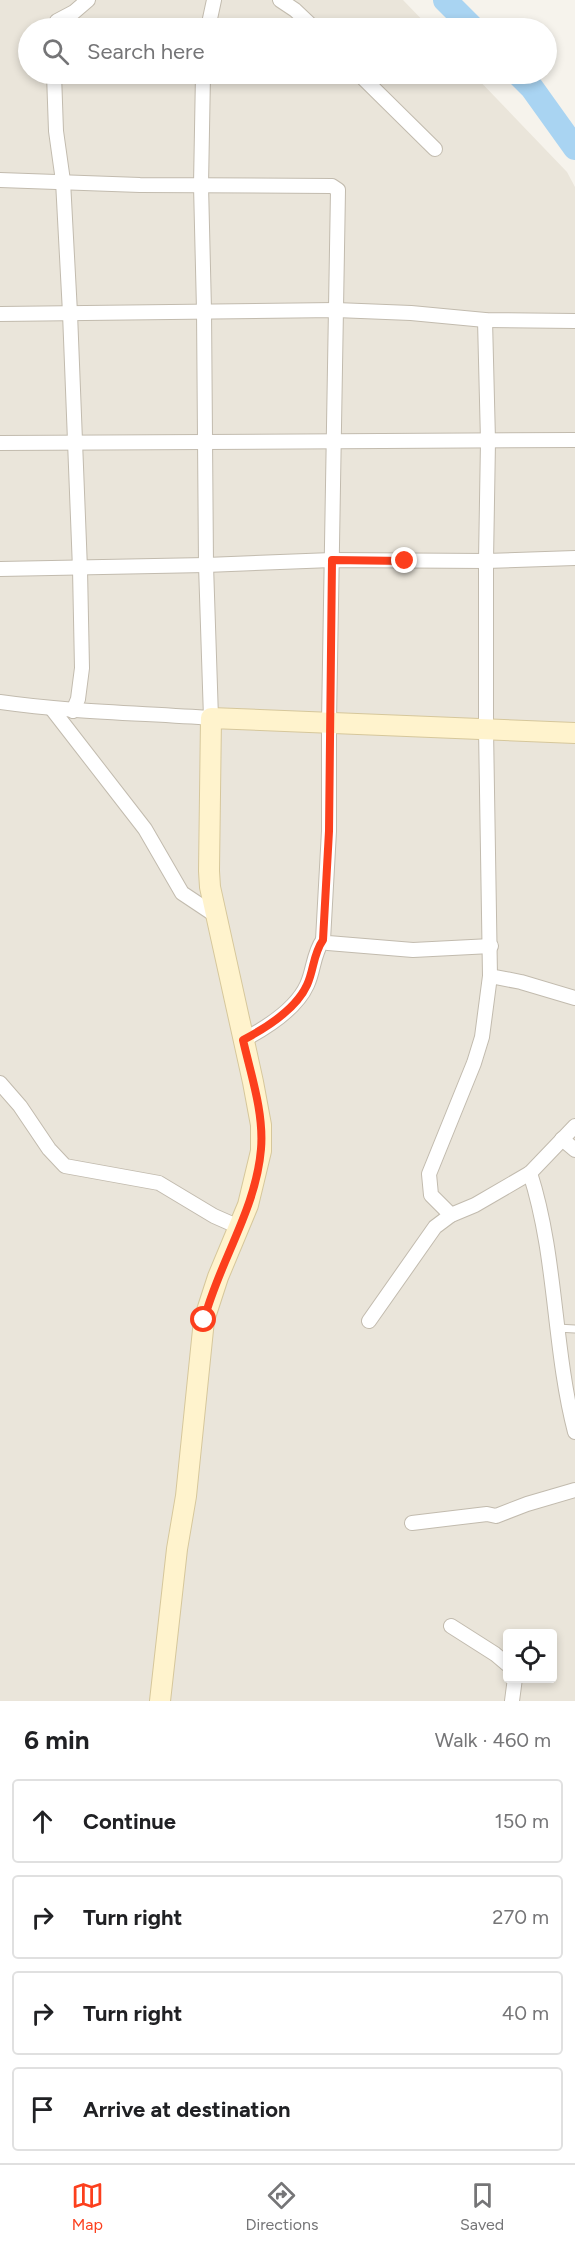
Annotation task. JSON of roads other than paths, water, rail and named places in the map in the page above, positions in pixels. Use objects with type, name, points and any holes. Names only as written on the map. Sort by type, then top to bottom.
[{"type":"street","points":[[63,18],[88,0]]},
{"type":"street","points":[[210,18],[214,0]]},
{"type":"street","points":[[280,0],[303,18]]},
{"type":"street","points":[[54,84],[56,131],[63,181],[81,569],[82,668],[78,699],[73,711]]},
{"type":"street","points":[[160,1701],[177,1549],[186,1496],[204,1320],[248,1205],[261,1150],[261,1125],[215,915],[209,871],[211,718],[206,566],[201,185],[203,84]]},
{"type":"street","points":[[369,84],[435,149]]},
{"type":"street","points":[[0,180],[332,186],[339,190],[329,831],[323,940],[315,954],[307,985],[298,999],[276,1019],[243,1040]]},
{"type":"street","points":[[0,314],[336,310],[485,320],[575,321]]},
{"type":"street","points":[[451,1215],[431,1195],[429,1174],[474,1063],[482,1037],[490,976],[486,729],[488,441],[485,320]]},
{"type":"street","points":[[0,443],[575,440]]},
{"type":"street","points":[[0,569],[206,566],[332,560],[486,561],[575,558]]},
{"type":"street","points":[[0,702],[73,711],[575,733]]},
{"type":"street","points":[[52,709],[145,829],[182,893],[215,915]]},
{"type":"street","points":[[323,940],[328,943],[394,950],[491,946]]},
{"type":"street","points":[[490,976],[521,982],[575,998]]},
{"type":"street","points":[[0,1083],[20,1106],[49,1149],[65,1166],[159,1183],[214,1216],[239,1227]]},
{"type":"street","points":[[369,1321],[422,1242],[435,1227],[451,1215],[530,1173],[575,1126]]},
{"type":"street","points":[[562,1139],[575,1149]]},
{"type":"street","points":[[530,1173],[540,1203],[564,1385],[575,1432]]},
{"type":"street","points":[[412,1523],[496,1515],[526,1504],[575,1491]]},
{"type":"street","points":[[451,1626],[503,1661]]},
{"type":"street","points":[[512,1701],[515,1683]]},
{"type":"lane","points":[[556,1328],[575,1329]]},
{"type":"waterway","points":[[445,0],[463,18]]},
{"type":"waterway","points":[[528,84],[575,148]]}]
